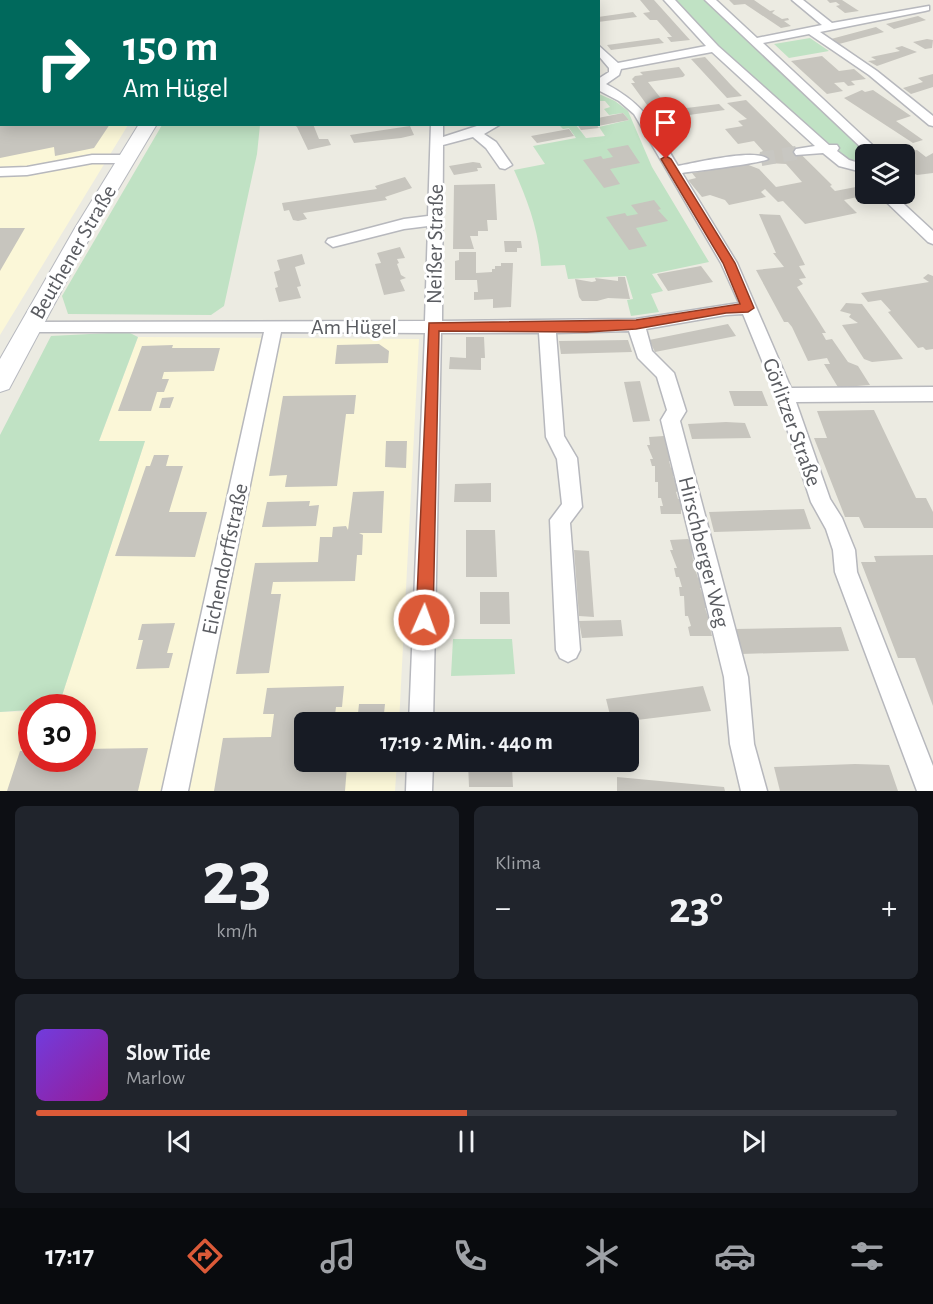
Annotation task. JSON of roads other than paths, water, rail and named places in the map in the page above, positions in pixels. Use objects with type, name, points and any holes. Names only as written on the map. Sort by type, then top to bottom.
[{"type":"main road","name":"Beuthener Straße","points":[[0,382],[85,228],[147,126]]},
{"type":"street","points":[[669,0],[714,48],[825,148],[840,154],[850,166],[855,167]]},
{"type":"street","points":[[710,0],[864,144]]},
{"type":"street","points":[[797,0],[829,26]]},
{"type":"street","points":[[915,0],[929,11]]},
{"type":"street","points":[[754,42],[829,26],[929,11]]},
{"type":"street","points":[[810,30],[873,73],[933,122]]},
{"type":"street","points":[[615,67],[714,48]]},
{"type":"street","points":[[600,50],[615,67],[615,73],[600,84]]},
{"type":"street","name":"Görlitzer Straße","points":[[600,86],[623,99],[639,112],[729,263],[785,395],[822,502],[835,525],[844,550],[846,572],[930,791]]},
{"type":"street","points":[[437,134],[475,133],[491,126]]},
{"type":"street","points":[[475,133],[491,145],[505,165]]},
{"type":"street","name":"Neißer Straße","points":[[421,712],[437,134]]},
{"type":"street","points":[[840,154],[855,147]]},
{"type":"street","points":[[801,152],[825,148]]},
{"type":"street","points":[[0,172],[27,171],[92,159],[127,159]]},
{"type":"street","points":[[673,171],[738,160],[761,159]]},
{"type":"street","points":[[896,204],[933,239]]},
{"type":"street","points":[[333,242],[404,224],[436,220]]},
{"type":"street","name":"Am Hügel","points":[[31,326],[547,327],[636,325],[726,309],[748,308]]},
{"type":"street","name":"Hirschberger Weg","points":[[636,325],[644,353],[665,373],[677,411],[670,420],[736,677],[742,744],[754,791]]},
{"type":"street","name":"Eichendorffstraße","points":[[175,791],[274,327]]},
{"type":"street","points":[[547,327],[555,437],[567,458],[572,507],[560,520],[568,650]]},
{"type":"street","points":[[785,395],[933,394]]},
{"type":"street","points":[[418,791],[419,772]]},
{"type":"tunnel","points":[[761,159],[801,152]]}]
